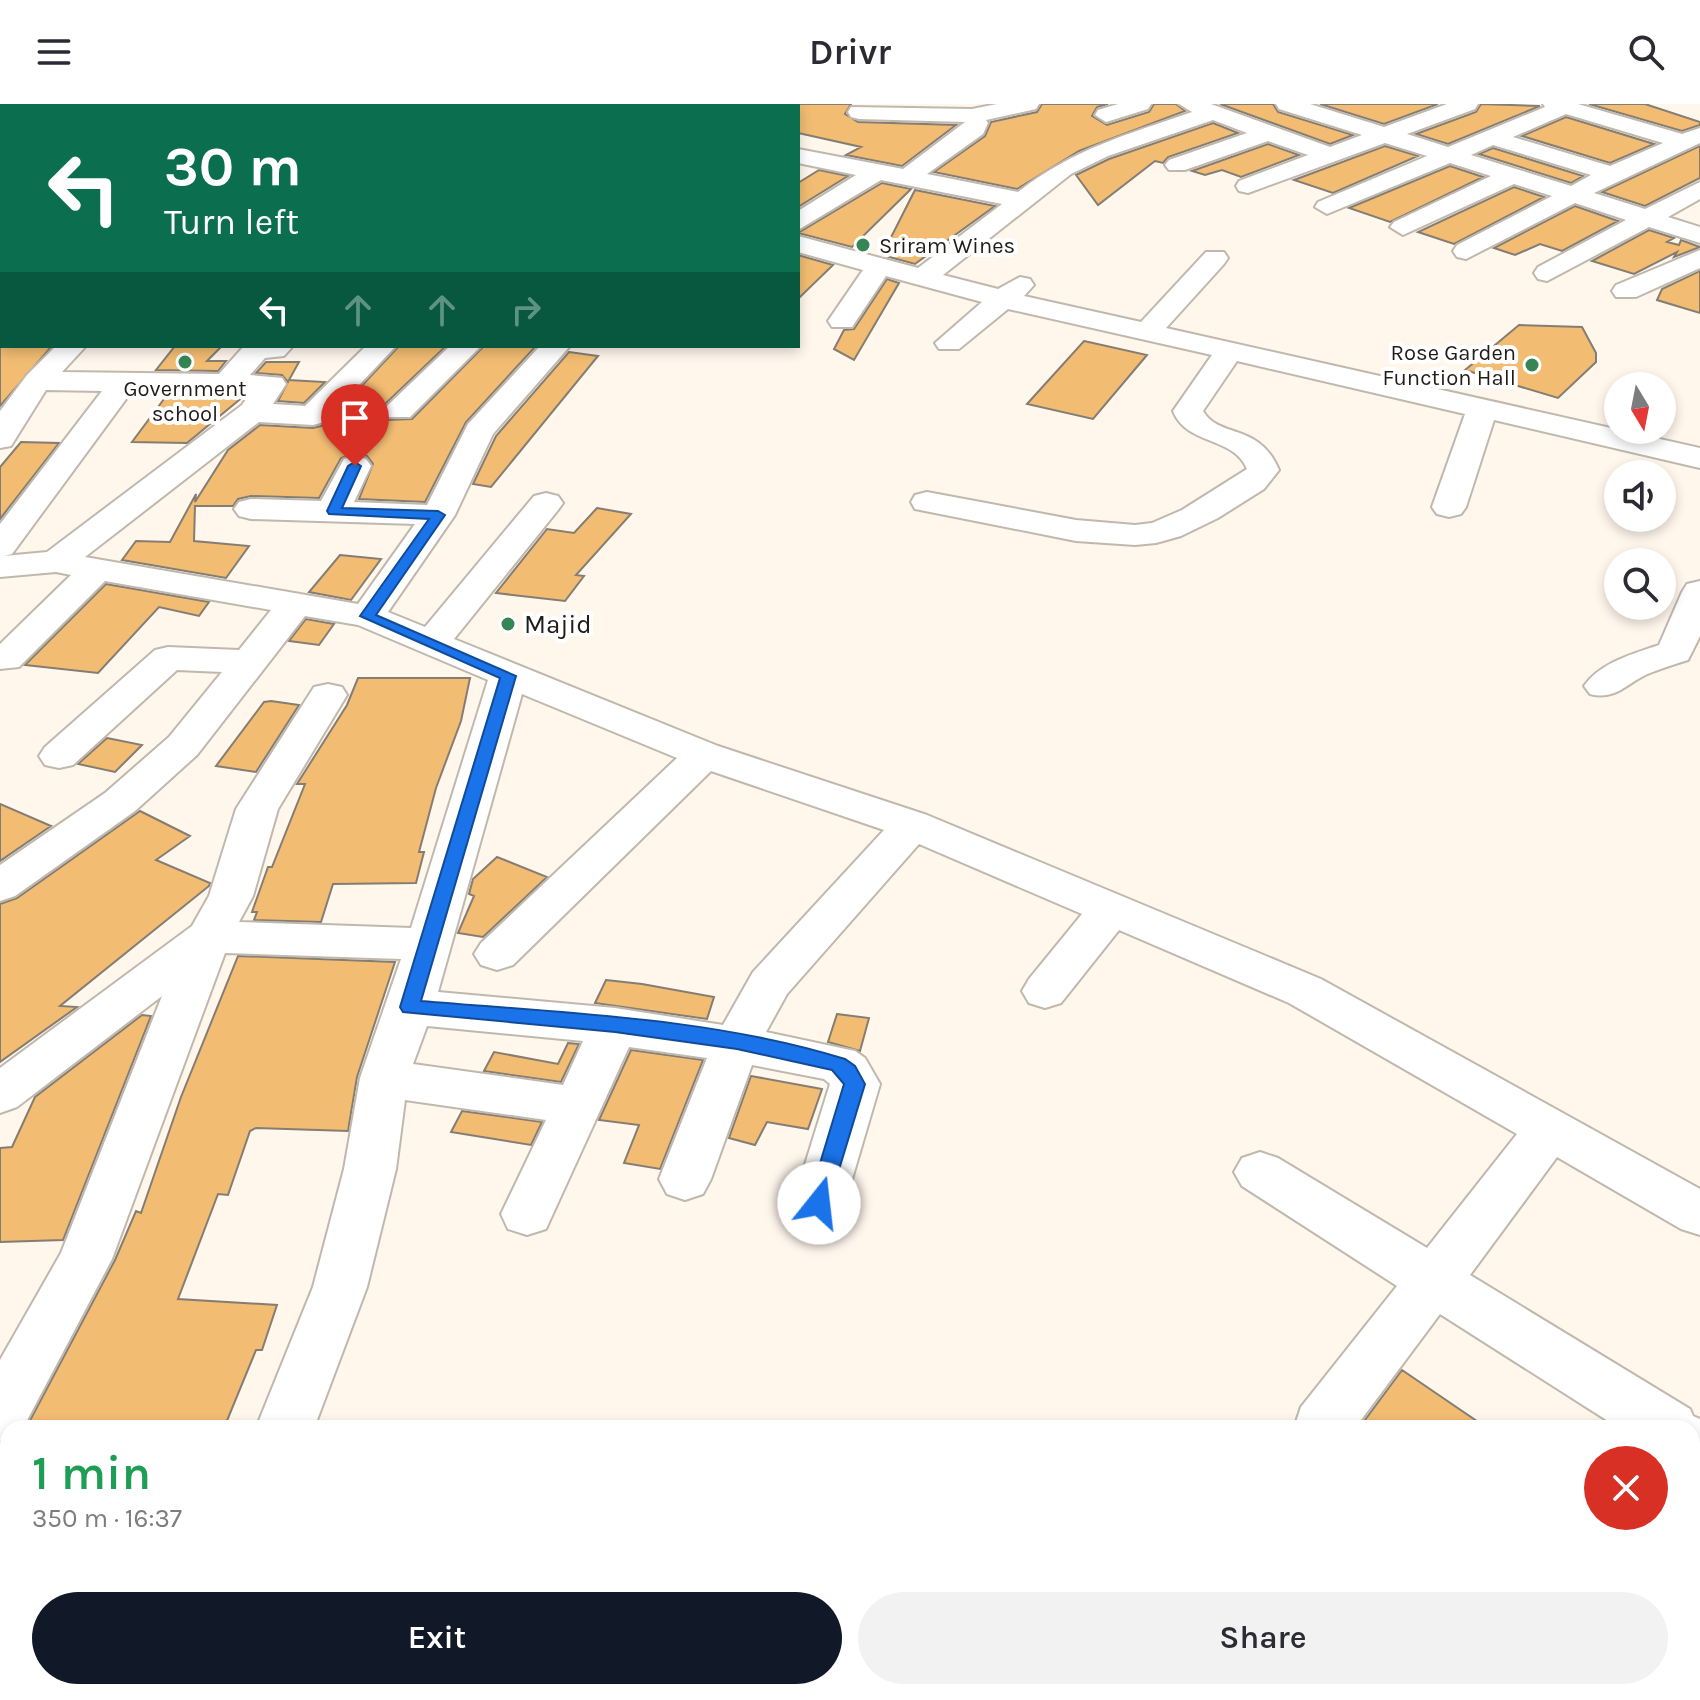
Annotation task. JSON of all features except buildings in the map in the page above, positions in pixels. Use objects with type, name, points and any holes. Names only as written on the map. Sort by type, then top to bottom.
[{"type":"street","points":[[816,135],[865,108],[972,116],[1028,104]]},
{"type":"street","points":[[1106,115],[1140,104]]},
{"type":"street","points":[[1190,104],[1332,156]]},
{"type":"street","points":[[1287,104],[1700,235]]},
{"type":"street","points":[[1321,115],[1352,104]]},
{"type":"street","points":[[1248,186],[1467,104]]},
{"type":"street","points":[[1327,207],[1494,138],[1559,105],[1692,139]]},
{"type":"street","points":[[922,278],[1063,169],[1100,151],[1213,113]]},
{"type":"street","points":[[908,177],[975,129],[977,123],[972,116]]},
{"type":"street","points":[[1530,122],[1559,131]]},
{"type":"street","points":[[1177,165],[1268,133]]},
{"type":"street","points":[[1494,138],[1612,174]]},
{"type":"street","points":[[1466,251],[1612,174],[1692,139]]},
{"type":"street","points":[[1619,149],[1649,158]]},
{"type":"street","points":[[800,156],[1021,200]]},
{"type":"street","points":[[800,221],[877,172]]},
{"type":"street","points":[[1403,227],[1511,176]]},
{"type":"street","points":[[1547,273],[1700,189]]},
{"type":"street","points":[[800,245],[1002,299],[1700,458]]},
{"type":"street","points":[[1146,333],[1215,258]]},
{"type":"street","points":[[1626,291],[1700,258]]},
{"type":"street","points":[[842,321],[879,266]]},
{"type":"street","points":[[949,343],[1032,277]]},
{"type":"street","points":[[0,439],[7,420],[37,381],[70,348]]},
{"type":"street","points":[[227,383],[258,348]]},
{"type":"street","points":[[252,412],[313,416],[380,348]]},
{"type":"street","points":[[399,411],[465,348]]},
{"type":"street","points":[[367,616],[438,515],[479,431],[554,348]]},
{"type":"street","points":[[927,502],[1107,534],[1154,533],[1174,526],[1253,482],[1263,470],[1260,456],[1248,445],[1197,425],[1189,418],[1188,411],[1229,351]]},
{"type":"street","points":[[37,381],[271,384],[252,412],[56,562]]},
{"type":"street","points":[[124,382],[1,547],[95,571],[367,616],[704,755],[912,825],[1305,991],[1700,1214]]},
{"type":"street","points":[[1449,507],[1482,410]]},
{"type":"street","points":[[333,511],[355,466]]},
{"type":"street","points":[[431,643],[546,503]]},
{"type":"street","points":[[251,509],[438,515]]},
{"type":"street","points":[[6,659],[95,571]]},
{"type":"street","points":[[1603,686],[1633,666],[1675,652],[1700,592]]},
{"type":"street","points":[[0,886],[120,802],[183,746],[296,603]]},
{"type":"street","points":[[59,756],[168,658],[251,662]]},
{"type":"street","points":[[288,1420],[340,1287],[370,1169],[384,1078],[410,1007],[425,944],[508,676]]},
{"type":"street","points":[[0,1415],[85,1259],[208,937],[231,896],[257,809],[328,695]]},
{"type":"street","points":[[497,954],[704,755]]},
{"type":"street","points":[[685,1179],[737,1042],[769,984],[912,825]]},
{"type":"street","points":[[1045,991],[1111,909]]},
{"type":"street","points":[[0,1094],[208,937],[425,944]]},
{"type":"street","points":[[410,1007],[615,1025],[737,1042],[838,1064],[848,1071],[855,1084],[819,1203]]},
{"type":"street","points":[[527,1214],[615,1025]]},
{"type":"street","points":[[384,1078],[578,1106]]},
{"type":"street","points":[[1327,1420],[1550,1129]]},
{"type":"street","points":[[1260,1172],[1656,1420]]},
{"type":"place","name":"Sriram Wines","points":[[863,245]]},
{"type":"place","name":"Government school","points":[[185,362]]},
{"type":"place","name":"Rose Garden Function Hall","points":[[1532,365]]},
{"type":"place","name":"Majid","points":[[508,624]]},
{"type":"route","points":[[355,466],[333,511],[438,515],[367,616],[508,676],[425,944],[410,1007],[615,1025],[737,1042],[838,1064],[848,1071],[855,1084],[819,1203]]}]
